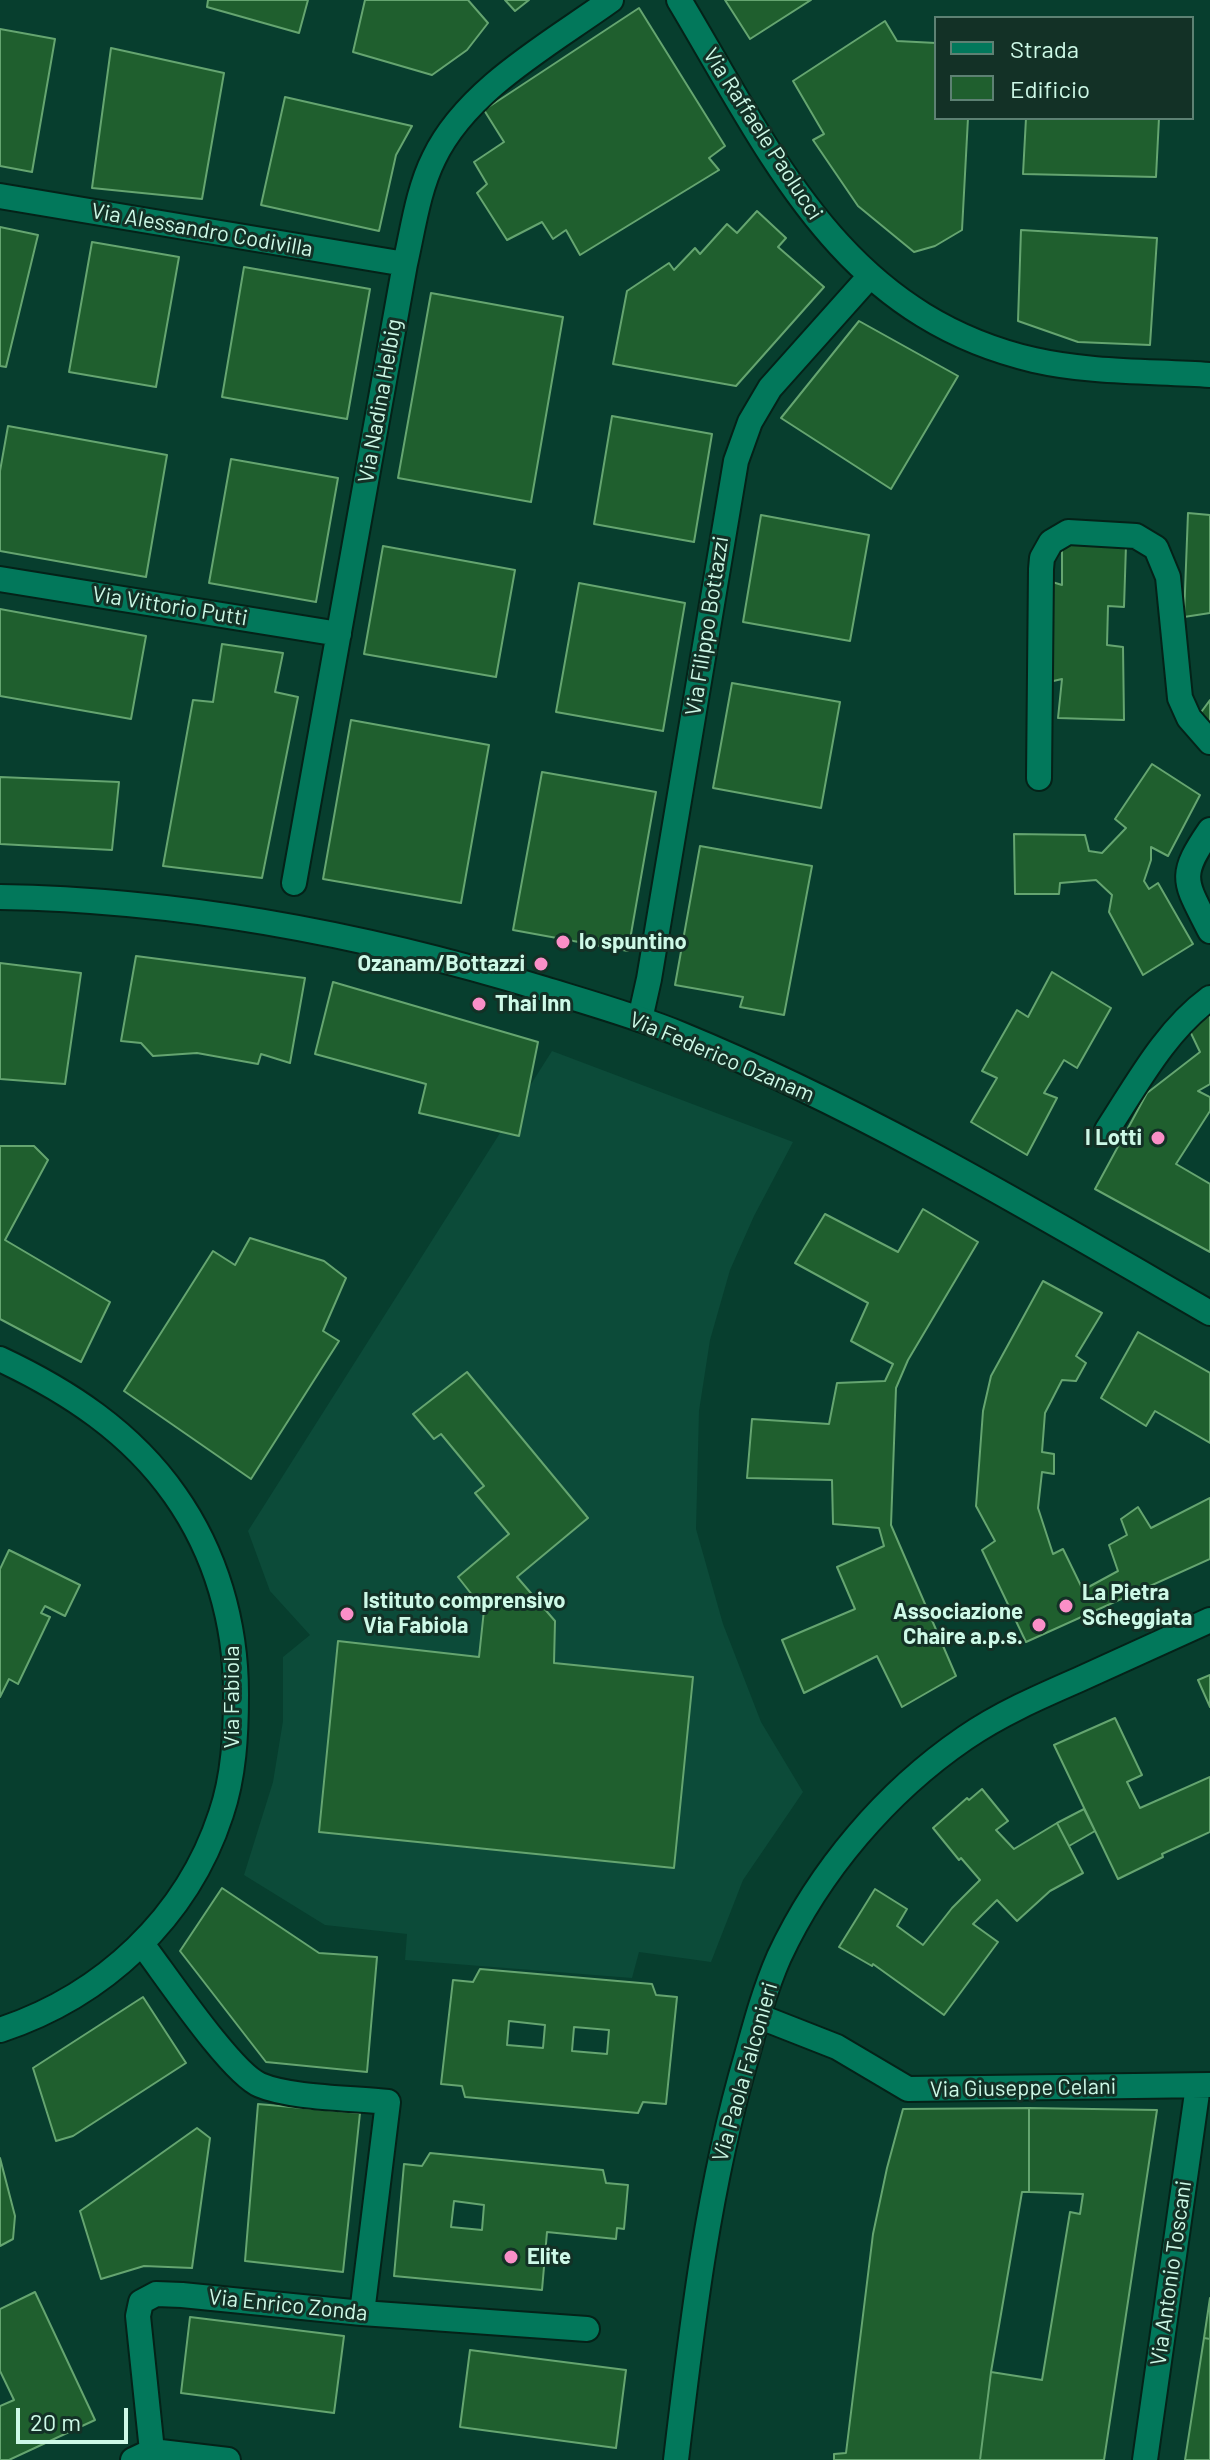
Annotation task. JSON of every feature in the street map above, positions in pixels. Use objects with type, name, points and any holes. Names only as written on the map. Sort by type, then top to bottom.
[{"type":"street","name":"Via Nadina Helbig","points":[[294,883],[405,264],[426,177],[434,157],[457,120],[474,101],[611,0]]},
{"type":"street","name":"Via Raffaele Paolucci","points":[[679,0],[800,196],[836,242],[897,299],[975,341],[1010,353],[1076,367],[1210,375]]},
{"type":"street","name":"Via Alessandro Codivilla","points":[[0,196],[405,264]]},
{"type":"street","name":"Via Filippo Bottazzi","points":[[640,1019],[736,461],[756,409],[780,374],[870,276]]},
{"type":"street","points":[[1039,778],[1042,558],[1051,542],[1068,532],[1128,535],[1156,548],[1167,570],[1180,698],[1189,718],[1210,742]]},
{"type":"street","name":"Via Vittorio Putti","points":[[0,579],[339,634]]},
{"type":"street","points":[[1210,830],[1191,858],[1187,872],[1191,894],[1210,931]]},
{"type":"street","name":"Via Federico Ozanam","points":[[0,897],[151,904],[367,942],[464,965],[640,1019],[753,1066],[900,1138],[1210,1313]]},
{"type":"street","points":[[1107,1130],[1167,1040],[1192,1012],[1210,998]]},
{"type":"street","name":"Via Fabiola","points":[[0,1359],[62,1391],[109,1423],[175,1494],[202,1539],[221,1589],[236,1668],[235,1744],[229,1784],[221,1814],[189,1884],[172,1909],[124,1962],[56,2007],[0,2030]]},
{"type":"street","name":"Via Paola Falconieri","points":[[676,2460],[697,2293],[729,2117],[778,1959],[815,1892],[864,1829],[911,1781],[963,1739],[1005,1712],[1210,1620]]},
{"type":"street","points":[[142,1944],[229,2059],[256,2084],[274,2090],[388,2102],[362,2313]]},
{"type":"street","name":"Via Giuseppe Celani","points":[[758,2016],[837,2047],[908,2089],[1204,2086]]},
{"type":"street","name":"Via Antonio Toscani","points":[[1145,2460],[1204,2086]]},
{"type":"street","name":"Via Enrico Zonda","points":[[147,2457],[138,2316],[141,2302],[156,2294],[587,2329]]},
{"type":"street","points":[[147,2457],[228,2460]]},
{"type":"shaded area","points":[[552,1051],[793,1142],[730,1270],[710,1340],[699,1411],[696,1529],[723,1624],[761,1722],[803,1792],[743,1880],[711,1962],[639,1952],[632,1978],[405,1960],[407,1934],[325,1925],[244,1875],[273,1782],[283,1721],[283,1657],[310,1635],[270,1591],[248,1531]]},
{"type":"building","points":[[208,0],[308,0],[299,33],[207,7]]},
{"type":"building","points":[[365,0],[468,0],[488,23],[467,50],[432,75],[353,52]]},
{"type":"building","points":[[505,0],[529,0],[515,11]]},
{"type":"building","points":[[725,0],[811,0],[750,39]]},
{"type":"building","points":[[639,8],[725,146],[709,158],[719,170],[580,255],[566,230],[553,239],[542,222],[507,240],[477,193],[487,184],[474,162],[504,142],[484,110]]},
{"type":"building","points":[[885,21],[897,41],[934,43],[934,120],[968,120],[962,230],[935,246],[914,252],[858,206],[813,140],[824,134],[793,81]]},
{"type":"building","points":[[0,29],[55,39],[32,172],[0,166]]},
{"type":"building","points":[[111,48],[224,73],[202,199],[92,188]]},
{"type":"building","points":[[285,97],[412,126],[396,155],[379,231],[261,205]]},
{"type":"building","points":[[1026,120],[1159,120],[1156,177],[1023,174]]},
{"type":"building","points":[[757,211],[786,238],[778,247],[824,287],[736,386],[613,364],[627,291],[669,263],[674,270],[695,248],[700,254],[727,224],[737,233]]},
{"type":"building","points":[[0,227],[38,235],[6,367],[0,366]]},
{"type":"building","points":[[1021,230],[1157,238],[1150,345],[1078,342],[1018,321]]},
{"type":"building","points":[[92,242],[179,257],[156,387],[69,372]]},
{"type":"building","points":[[244,267],[370,289],[347,419],[222,397]]},
{"type":"building","points":[[431,293],[563,317],[531,502],[398,478]]},
{"type":"building","points":[[859,321],[958,376],[891,489],[781,418]]},
{"type":"building","points":[[612,416],[712,434],[694,542],[594,524]]},
{"type":"building","points":[[8,426],[167,455],[146,577],[0,551],[0,471]]},
{"type":"building","points":[[231,459],[338,478],[316,602],[209,583]]},
{"type":"building","points":[[1188,513],[1210,515],[1210,613],[1184,617]]},
{"type":"building","points":[[761,515],[869,535],[850,641],[743,622]]},
{"type":"building","points":[[1062,539],[1126,545],[1124,607],[1108,606],[1107,645],[1123,647],[1124,720],[1058,718],[1062,679],[1049,682],[1049,581],[1062,585]]},
{"type":"building","points":[[383,546],[515,570],[496,677],[364,654]]},
{"type":"building","points":[[579,583],[685,603],[663,731],[556,712]]},
{"type":"building","points":[[0,609],[146,636],[131,719],[0,696]]},
{"type":"building","points":[[222,644],[283,653],[275,692],[298,697],[262,878],[163,866],[193,700],[213,702]]},
{"type":"building","points":[[732,683],[840,702],[821,808],[713,788]]},
{"type":"building","points":[[1210,700],[1210,726],[1196,719]]},
{"type":"building","points":[[351,720],[489,745],[461,903],[323,879]]},
{"type":"building","points":[[1152,764],[1200,795],[1168,856],[1151,847],[1151,860],[1144,881],[1149,889],[1158,883],[1193,944],[1143,975],[1109,912],[1112,895],[1096,880],[1060,883],[1059,894],[1015,894],[1014,834],[1085,835],[1089,851],[1102,853],[1126,828],[1115,819]]},
{"type":"building","points":[[542,772],[656,792],[628,951],[513,930]]},
{"type":"building","points":[[0,777],[119,782],[112,850],[0,844]]},
{"type":"building","points":[[700,846],[812,866],[784,1015],[740,1007],[743,997],[675,985]]},
{"type":"building","points":[[136,956],[305,978],[290,1063],[261,1054],[258,1064],[197,1053],[153,1056],[141,1043],[121,1041]]},
{"type":"building","points":[[0,963],[81,973],[65,1084],[0,1079]]},
{"type":"building","points":[[1052,972],[1111,1008],[1077,1068],[1064,1060],[1044,1093],[1057,1098],[1027,1155],[971,1122],[997,1078],[982,1071],[1017,1010],[1028,1017]]},
{"type":"building","points":[[333,982],[538,1042],[519,1136],[419,1113],[426,1084],[315,1054]]},
{"type":"building","name":"I Lotti","points":[[1210,1015],[1210,1084],[1198,1091],[1210,1097],[1210,1111],[1176,1164],[1210,1184],[1210,1252],[1095,1189],[1147,1093],[1200,1052],[1188,1027]]},
{"type":"building","points":[[0,1146],[34,1146],[48,1160],[5,1240],[110,1302],[81,1362],[0,1319]]},
{"type":"building","points":[[923,1209],[978,1242],[908,1360],[896,1388],[891,1525],[956,1676],[902,1707],[877,1656],[804,1693],[782,1640],[855,1609],[837,1567],[884,1546],[879,1528],[833,1524],[832,1480],[747,1478],[752,1419],[829,1424],[837,1383],[885,1381],[893,1364],[851,1341],[868,1303],[795,1263],[825,1214],[898,1252]]},
{"type":"building","points":[[250,1238],[324,1261],[346,1278],[323,1331],[339,1341],[251,1479],[124,1391],[213,1251],[235,1265]]},
{"type":"building","points":[[1043,1281],[1102,1313],[1076,1356],[1086,1363],[1076,1381],[1062,1380],[1045,1413],[1042,1452],[1054,1454],[1054,1474],[1042,1472],[1038,1508],[1053,1554],[1063,1549],[1083,1590],[1118,1571],[1109,1545],[1127,1535],[1121,1519],[1138,1507],[1151,1528],[1210,1498],[1210,1559],[1026,1642],[982,1550],[995,1541],[976,1506],[983,1411],[991,1376]]},
{"type":"building","points":[[1138,1332],[1210,1373],[1210,1443],[1155,1411],[1146,1426],[1101,1398]]},
{"type":"building","points":[[467,1372],[588,1518],[517,1577],[555,1621],[554,1663],[693,1677],[674,1868],[319,1832],[338,1641],[479,1657],[484,1610],[458,1577],[509,1534],[475,1493],[484,1486],[441,1434],[434,1439],[413,1414]]},
{"type":"building","points":[[9,1550],[80,1585],[65,1616],[45,1606],[41,1613],[50,1617],[18,1684],[9,1679],[0,1697],[0,1569]]},
{"type":"building","points":[[1210,1675],[1210,1707],[1198,1680]]},
{"type":"building","points":[[1115,1718],[1142,1775],[1127,1782],[1140,1808],[1210,1777],[1210,1832],[1118,1879],[1054,1745]]},
{"type":"building","points":[[982,1789],[1008,1821],[996,1830],[1014,1849],[1057,1823],[1083,1873],[1050,1891],[1017,1921],[997,1900],[973,1924],[998,1942],[944,2015],[873,1964],[839,1947],[875,1889],[907,1909],[897,1926],[923,1945],[952,1908],[980,1880],[933,1828]]},
{"type":"building","points":[[1084,1809],[1095,1831],[1069,1846],[1057,1823]]},
{"type":"building","points":[[222,1888],[319,1953],[377,1957],[367,2072],[266,2062],[180,1951]]},
{"type":"building","points":[[480,1969],[652,1984],[656,1995],[677,1997],[666,2104],[643,2102],[638,2113],[465,2097],[462,2086],[441,2084],[453,1980],[473,1982]],"holes":[[[509,2021],[545,2025],[543,2048],[507,2045]],[[574,2027],[609,2030],[607,2054],[572,2051]]]},
{"type":"building","points":[[143,1997],[186,2063],[73,2136],[56,2141],[33,2068]]},
{"type":"building","points":[[258,2104],[360,2113],[343,2272],[245,2261]]},
{"type":"building","points":[[1029,2108],[1157,2110],[1104,2460],[980,2460],[991,2372],[1042,2380],[1070,2212],[1080,2214],[1083,2194],[1029,2192]]},
{"type":"building","points":[[1029,2108],[1029,2192],[1022,2192],[991,2372],[980,2460],[834,2460],[834,2454],[846,2453],[873,2234],[903,2109]]},
{"type":"building","points":[[197,2128],[210,2138],[192,2268],[144,2266],[101,2279],[80,2211]]},
{"type":"building","points":[[430,2153],[603,2170],[606,2183],[628,2185],[624,2229],[617,2228],[616,2239],[547,2232],[542,2290],[394,2276],[404,2164],[422,2166]],"holes":[[[454,2201],[484,2205],[482,2230],[451,2227]]]},
{"type":"building","points":[[0,2158],[15,2216],[13,2239],[0,2246]]},
{"type":"building","points":[[35,2292],[95,2420],[9,2460],[0,2460],[0,2406],[14,2400],[0,2371],[0,2309]]},
{"type":"building","points":[[1210,2298],[1210,2339],[1204,2338]]},
{"type":"building","points":[[190,2317],[344,2336],[334,2413],[181,2393]]},
{"type":"building","points":[[1204,2338],[1210,2339],[1210,2460],[1185,2460]]},
{"type":"building","points":[[470,2350],[626,2370],[616,2448],[460,2427]]},
{"type":"place","name":"lo spuntino","points":[[563,942]]},
{"type":"place","name":"Ozanam/Bottazzi","points":[[541,964]]},
{"type":"place","name":"Thai Inn","points":[[479,1004]]},
{"type":"place","name":"I Lotti","points":[[1158,1138]]},
{"type":"place","name":"La Pietra Scheggiata","points":[[1066,1606]]},
{"type":"place","name":"Istituto comprensivo Via Fabiola","points":[[347,1614]]},
{"type":"place","name":"Associazione Chaire a.p.s.","points":[[1039,1625]]},
{"type":"place","name":"Elite","points":[[511,2257]]}]
